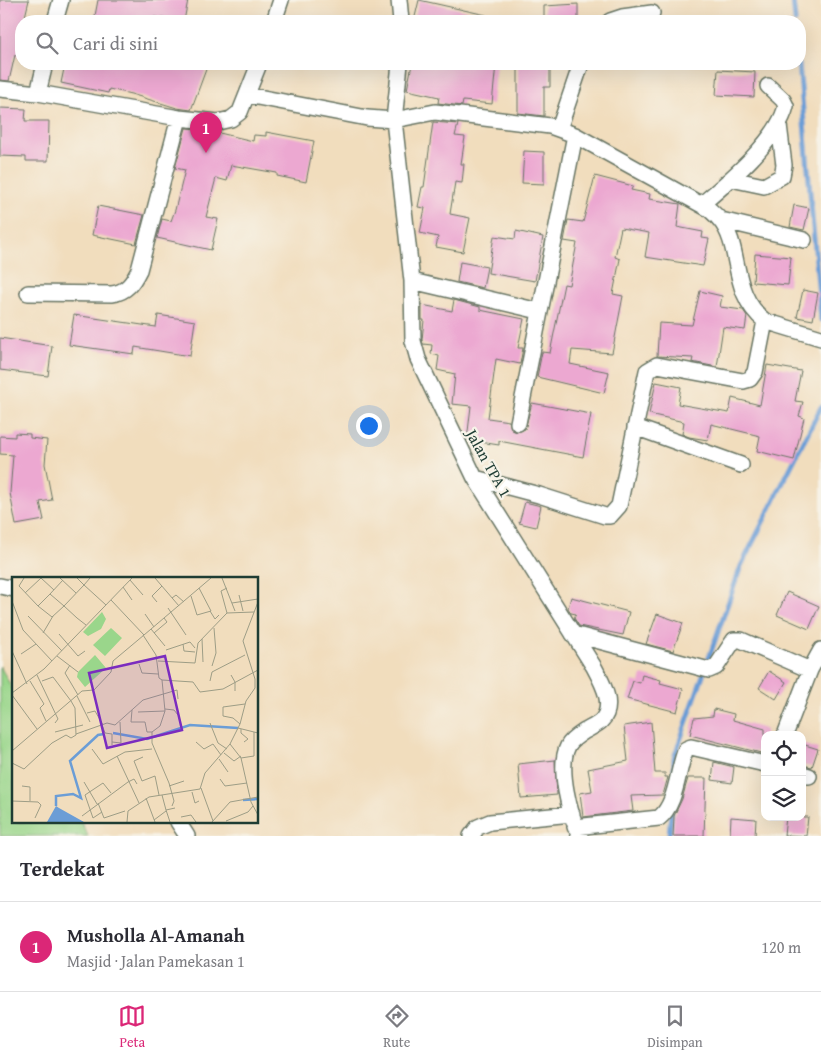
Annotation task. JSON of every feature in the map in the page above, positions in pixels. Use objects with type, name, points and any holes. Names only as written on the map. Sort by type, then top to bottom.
[{"type":"street","points":[[56,15],[60,0]]},
{"type":"street","points":[[276,15],[281,0]]},
{"type":"street","points":[[399,0],[400,15]]},
{"type":"street","points":[[637,15],[652,13]]},
{"type":"street","points":[[38,93],[44,70]]},
{"type":"street","points":[[0,89],[38,93],[179,118],[218,122],[231,119],[240,112],[257,70]]},
{"type":"street","name":"Jalan TPA 1","points":[[399,70],[394,120],[412,281],[413,341],[418,359],[475,478],[574,634],[594,668],[607,699],[607,712],[602,721],[576,738],[568,746],[565,772],[576,826]]},
{"type":"street","points":[[559,129],[578,70]]},
{"type":"street","points":[[702,204],[731,179],[779,125],[786,106],[783,100],[768,86]]},
{"type":"street","points":[[248,95],[367,118],[394,120],[435,112],[540,124],[575,135],[702,204],[721,220],[804,240]]},
{"type":"street","points":[[28,293],[112,294],[120,293],[127,288],[139,270],[179,118]]},
{"type":"street","points":[[731,179],[764,186],[782,176],[784,166],[779,125]]},
{"type":"street","points":[[518,423],[575,135]]},
{"type":"street","points":[[721,220],[730,243],[745,296],[758,316],[765,321],[821,338]]},
{"type":"street","points":[[412,281],[539,311]]},
{"type":"street","points":[[475,478],[610,516],[619,506],[647,371],[657,365],[743,381],[750,379],[756,372],[765,321]]},
{"type":"street","points":[[635,427],[741,465]]},
{"type":"street","points":[[574,634],[709,670],[716,667],[734,640],[741,640],[810,670]]},
{"type":"street","points":[[787,731],[810,670],[821,650]]},
{"type":"street","points":[[471,836],[478,827],[490,822],[576,826],[654,820],[659,818],[665,813],[670,804],[686,749],[692,747],[761,763]]},
{"type":"street","points":[[179,824],[186,836]]},
{"type":"green space","points":[[0,666],[12,688],[12,824],[82,824],[88,836],[0,836]]},
{"type":"building","points":[[0,0],[29,0],[25,15],[15,15],[15,55],[9,81],[0,80]]},
{"type":"building","points":[[98,0],[188,0],[185,15],[95,15]]},
{"type":"building","points":[[419,0],[486,15],[415,15]]},
{"type":"building","points":[[578,4],[578,15],[544,15],[544,6]]},
{"type":"building","points":[[64,70],[206,70],[191,110],[177,108],[109,89],[108,93],[61,83]]},
{"type":"building","points":[[411,70],[495,70],[492,104],[463,101],[462,106],[438,103],[439,97],[407,90]]},
{"type":"building","points":[[518,70],[550,70],[550,87],[544,87],[544,116],[518,113]]},
{"type":"building","points":[[718,70],[755,72],[754,97],[716,95]]},
{"type":"building","points":[[0,108],[26,109],[25,121],[49,121],[48,161],[26,161],[26,157],[0,156]]},
{"type":"building","points":[[433,122],[458,124],[455,136],[465,137],[461,164],[464,164],[462,183],[455,182],[450,214],[470,218],[463,252],[436,247],[438,237],[420,233],[425,208],[418,207],[422,187],[424,187]]},
{"type":"building","points":[[186,128],[207,130],[253,141],[254,135],[266,136],[266,132],[314,141],[306,182],[277,176],[277,173],[231,165],[227,181],[216,178],[206,217],[218,219],[211,250],[157,238],[162,219],[171,221],[175,210],[185,170],[175,168]]},
{"type":"building","points":[[524,151],[544,152],[544,184],[522,183]]},
{"type":"building","points":[[595,176],[633,186],[631,190],[650,194],[649,199],[680,204],[677,227],[703,232],[702,238],[709,239],[703,266],[645,257],[649,233],[621,228],[615,257],[620,259],[613,294],[623,296],[612,353],[572,350],[570,364],[609,372],[604,393],[537,377],[542,352],[550,353],[564,284],[569,285],[577,243],[564,241],[568,220],[583,222]]},
{"type":"building","points":[[794,205],[809,208],[804,230],[790,227]]},
{"type":"building","points":[[98,206],[144,215],[136,244],[92,235]]},
{"type":"building","points":[[516,231],[543,237],[535,281],[488,273],[494,236],[515,239]]},
{"type":"building","points":[[755,254],[791,257],[788,285],[753,282]]},
{"type":"building","points":[[460,262],[487,267],[483,288],[457,282]]},
{"type":"building","points":[[803,290],[818,293],[813,320],[797,317]]},
{"type":"building","points":[[700,291],[722,296],[720,307],[743,310],[747,316],[745,330],[723,327],[717,367],[692,362],[693,358],[657,356],[659,323],[692,325]]},
{"type":"building","points":[[454,300],[480,307],[480,310],[524,319],[518,348],[523,348],[520,364],[496,359],[488,418],[509,421],[512,430],[517,432],[525,429],[532,403],[591,414],[583,457],[499,441],[499,445],[467,440],[471,406],[452,404],[455,374],[437,370],[439,356],[431,354],[432,345],[423,344],[422,340],[424,320],[422,320],[422,305],[452,311]]},
{"type":"building","points":[[74,315],[156,327],[158,315],[195,321],[190,356],[135,347],[134,354],[69,345]]},
{"type":"building","points":[[0,338],[52,346],[48,376],[0,370]]},
{"type":"building","points":[[767,365],[801,371],[795,401],[803,402],[799,416],[804,418],[794,460],[757,451],[760,436],[711,424],[708,440],[689,437],[682,434],[684,422],[649,414],[656,382],[681,387],[678,404],[729,413],[732,398],[760,405]]},
{"type":"building","points":[[15,433],[30,434],[30,438],[47,440],[45,464],[52,500],[40,502],[44,520],[16,525],[10,493],[13,455],[0,454],[0,436],[15,437]]},
{"type":"building","points":[[525,502],[541,506],[536,527],[519,523]]},
{"type":"building","points":[[787,592],[819,606],[809,629],[777,615]]},
{"type":"building","points":[[571,597],[629,612],[623,635],[579,626],[574,618],[576,614],[571,613],[568,608]]},
{"type":"building","points":[[657,614],[683,623],[673,651],[646,644]]},
{"type":"building","points":[[769,671],[786,682],[776,699],[759,688]]},
{"type":"building","points":[[642,675],[661,680],[660,683],[683,689],[677,712],[627,699],[633,681],[640,683]]},
{"type":"building","points":[[714,709],[734,714],[733,720],[765,729],[765,731],[761,731],[761,753],[690,735],[694,718],[713,716]]},
{"type":"building","points":[[651,722],[655,773],[665,773],[665,777],[668,777],[663,795],[631,796],[633,811],[583,817],[580,793],[592,791],[588,769],[628,761],[624,726]]},
{"type":"building","points":[[806,745],[818,749],[812,767],[806,766]]},
{"type":"building","points":[[555,760],[557,795],[521,798],[518,764]]},
{"type":"building","points":[[714,762],[734,767],[732,783],[712,780]]},
{"type":"building","points":[[688,778],[706,778],[704,836],[673,836],[674,816],[682,799]]},
{"type":"building","points":[[731,817],[756,819],[755,836],[730,836]]},
{"type":"building","points":[[806,817],[808,817],[806,836],[784,835],[786,821],[806,821]]},
{"type":"waterway","points":[[793,0],[794,15]]},
{"type":"waterway","points":[[800,70],[821,320]]},
{"type":"waterway","points":[[674,768],[674,758],[741,566],[821,407]]},
{"type":"waterway","points":[[669,836],[671,812]]},
{"type":"place","name":"Musholla Al-Amanah","points":[[206,153]]}]
